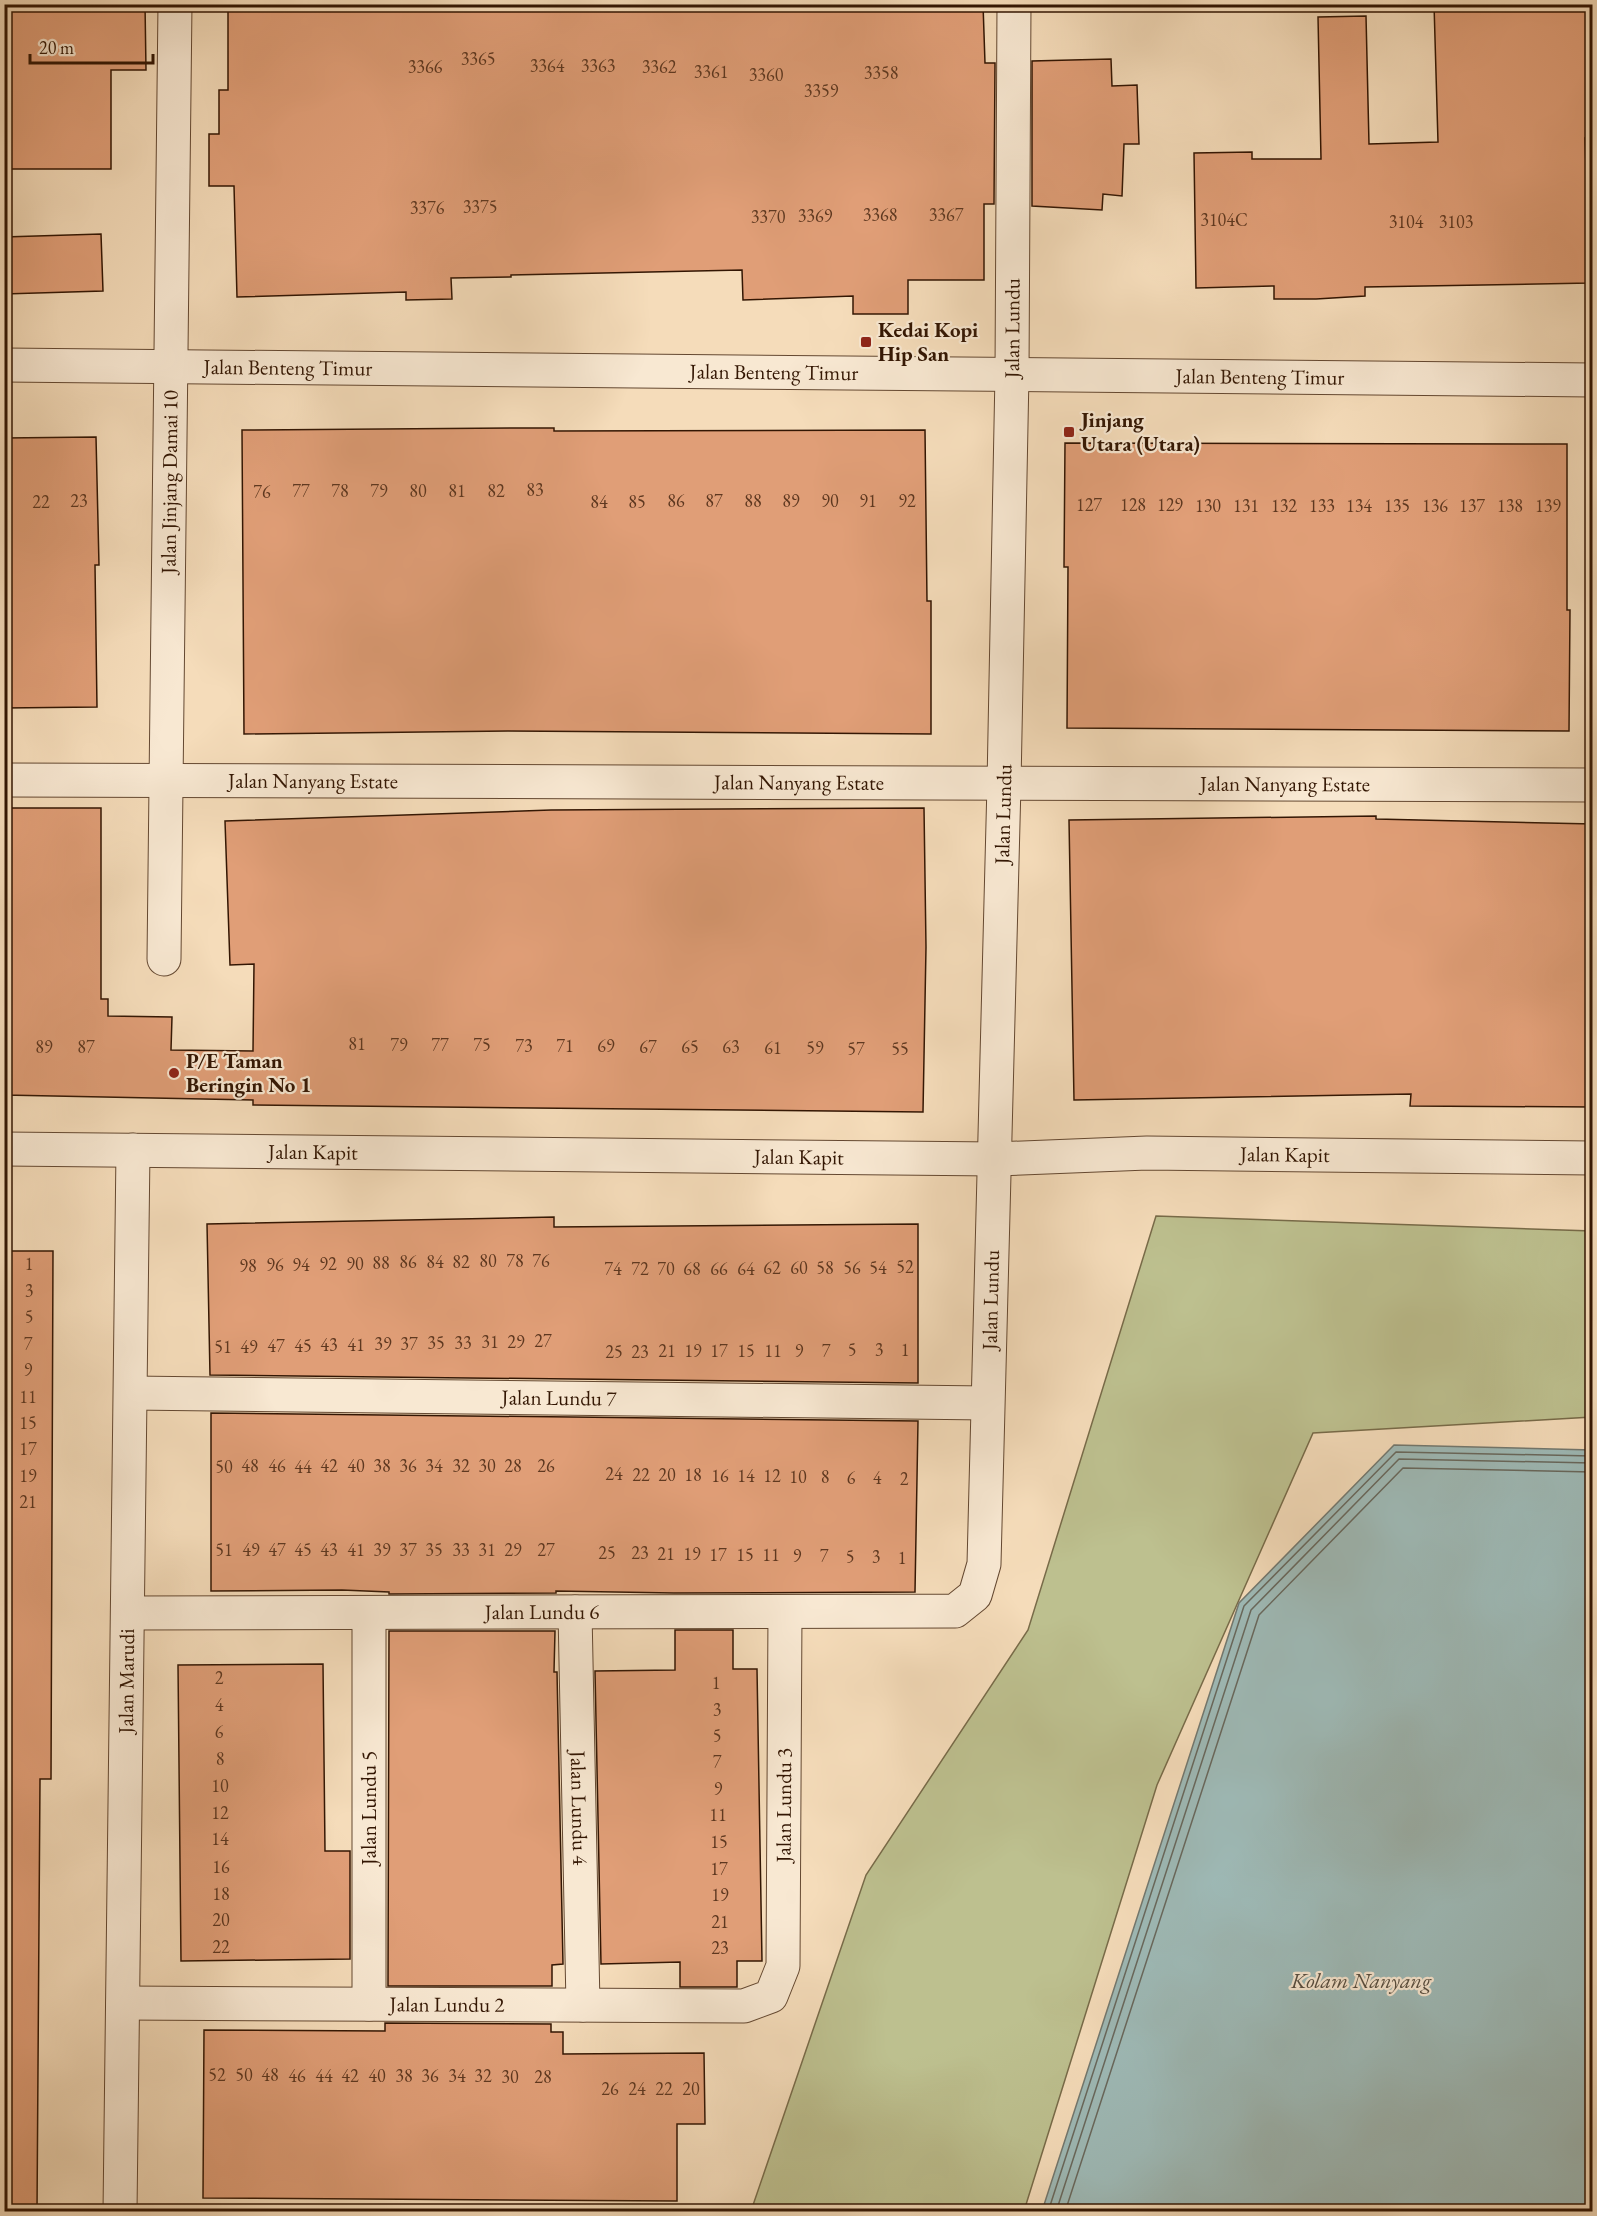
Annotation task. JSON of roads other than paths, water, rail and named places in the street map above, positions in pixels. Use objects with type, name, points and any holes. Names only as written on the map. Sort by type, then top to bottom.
[{"type":"street","name":"Jalan Jinjang Damai 10","points":[[164,958],[175,4]]},
{"type":"street","name":"Jalan Lundu","points":[[955,1611],[975,1595],[984,1564],[996,1159],[1012,374],[1014,4]]},
{"type":"street","name":"Jalan Benteng Timur","points":[[4,365],[1593,380]]},
{"type":"street","name":"Jalan Nanyang Estate","points":[[4,780],[1593,784]]},
{"type":"street","name":"Jalan Kapit","points":[[4,1149],[996,1159],[1146,1153],[1593,1158]]},
{"type":"street","name":"Jalan Marudi","points":[[120,2211],[133,1150]]},
{"type":"street","name":"Jalan Lundu 7","points":[[131,1393],[987,1403]]},
{"type":"street","name":"Jalan Lundu 6","points":[[128,1613],[955,1611]]},
{"type":"street","name":"Jalan Lundu 4","points":[[575,1612],[584,2005]]},
{"type":"street","name":"Jalan Lundu 3","points":[[771,1996],[783,1966],[785,1612]]},
{"type":"street","name":"Jalan Lundu 5","points":[[369,1613],[369,2004]]},
{"type":"street","name":"Jalan Lundu 2","points":[[123,2003],[744,2006],[771,1996]]},
{"type":"water","name":"Kolam Nanyang","points":[[1394,1445],[1592,1450],[1592,2211],[1042,2211],[1239,1603]]},
{"type":"place","name":"Kedai Kopi Hip San","points":[[866,342]]},
{"type":"place","name":"Jinjang Utara (Utara)","points":[[1069,432]]},
{"type":"place","name":"P/E Taman Beringin No 1","points":[[174,1073]]}]
